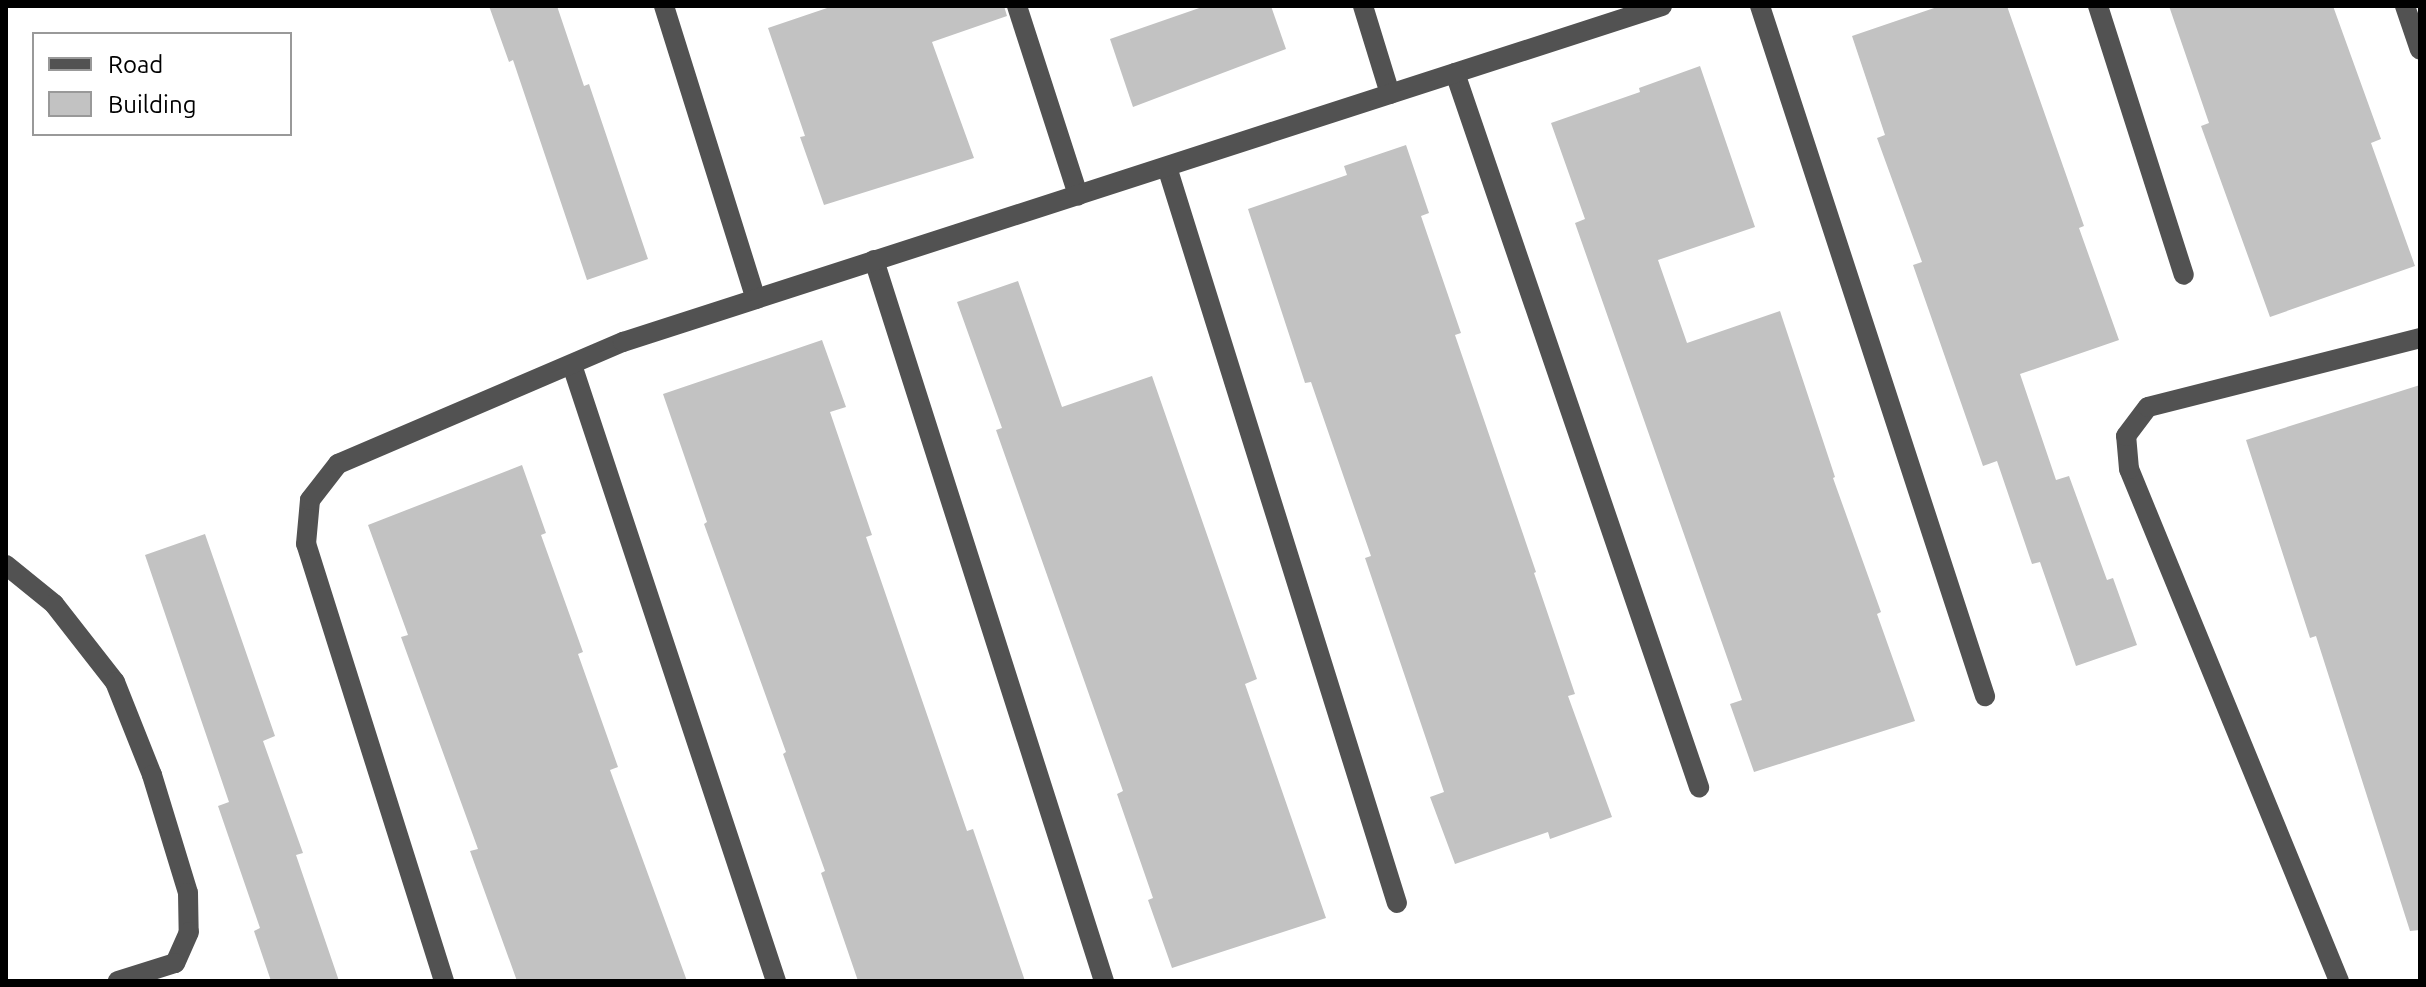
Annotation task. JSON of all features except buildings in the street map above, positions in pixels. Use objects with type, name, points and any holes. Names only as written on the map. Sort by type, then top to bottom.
[{"type":"street","points":[[664,6],[756,299]]},
{"type":"street","points":[[1017,6],[1078,195]]},
{"type":"street","points":[[1363,6],[1390,94]]},
{"type":"street","points":[[444,981],[306,544],[310,500],[338,464],[623,342],[1662,6]]},
{"type":"street","points":[[1760,6],[1985,696]]},
{"type":"street","points":[[2098,6],[2184,275]]},
{"type":"street","points":[[2405,6],[2420,50]]},
{"type":"street","points":[[1455,73],[1699,787]]},
{"type":"street","points":[[1167,167],[1397,903]]},
{"type":"street","points":[[874,260],[1104,981]]},
{"type":"street","points":[[2339,981],[2129,469],[2126,436],[2148,407],[2420,338]]},
{"type":"street","points":[[572,365],[776,981]]},
{"type":"street","points":[[6,565],[54,604],[115,682],[152,775],[188,893],[189,932],[175,963],[118,981]]}]
